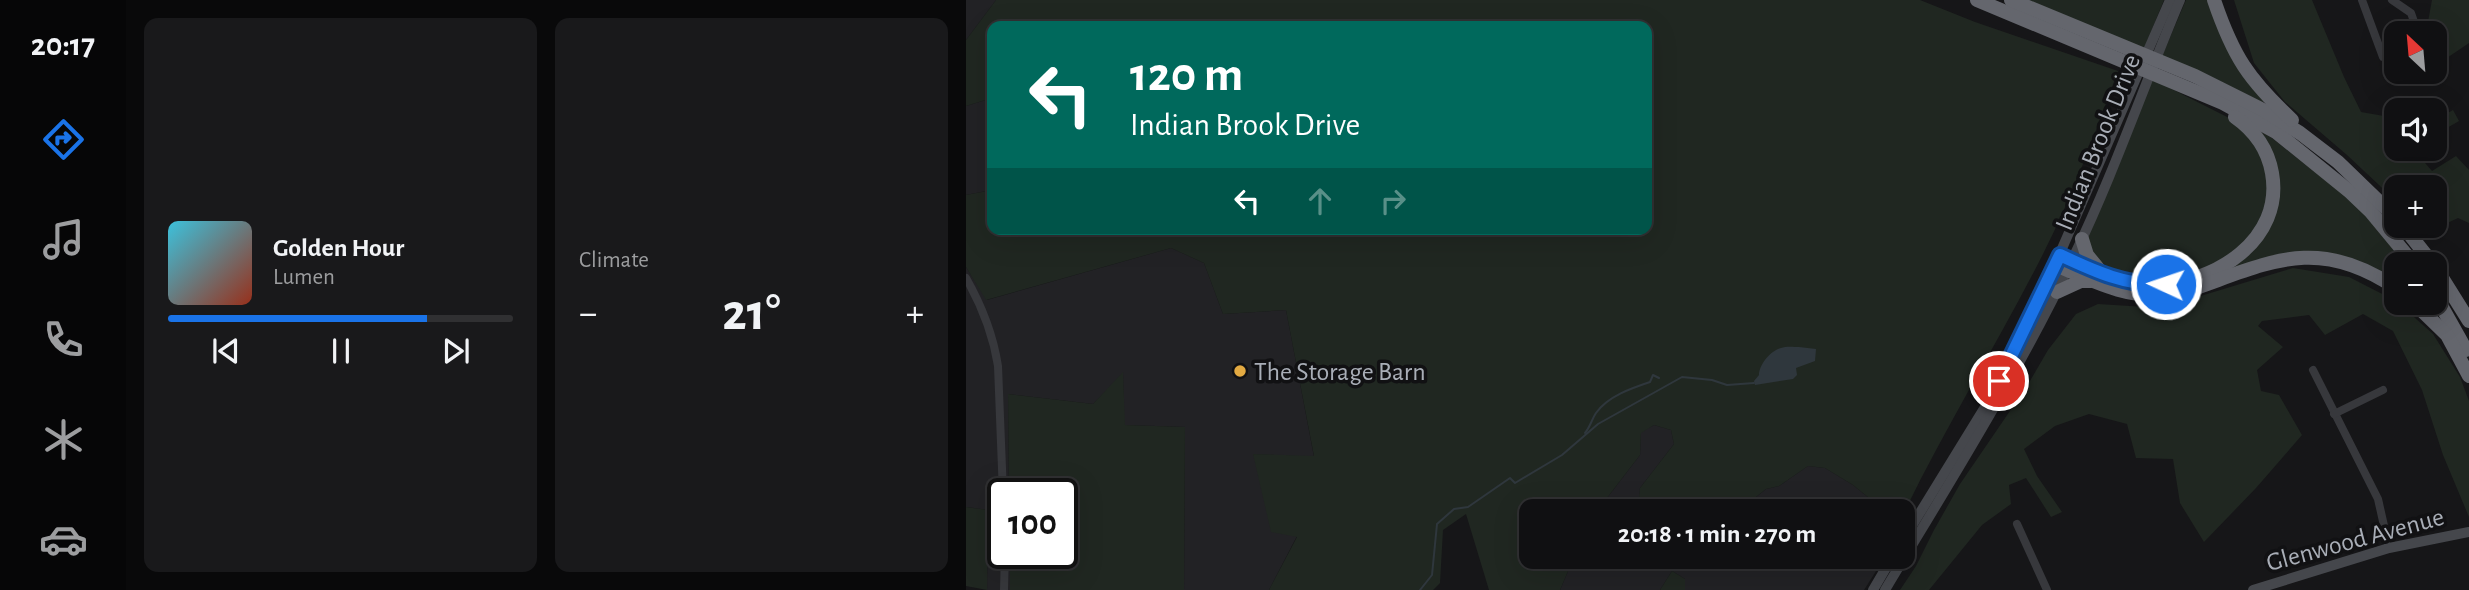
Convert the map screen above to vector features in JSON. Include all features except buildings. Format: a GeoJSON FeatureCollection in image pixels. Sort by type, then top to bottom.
{"type":"FeatureCollection","features":[{"type":"Feature","properties":{"kind":"highway"},"geometry":{"type":"LineString","coordinates":[[1977,0],[2223,103],[2276,132],[2371,212],[2404,252]]}},
{"type":"Feature","properties":{"kind":"highway"},"geometry":{"type":"LineString","coordinates":[[2011,0],[2224,89],[2312,142],[2354,176],[2384,206]]}},
{"type":"Feature","properties":{"kind":"highway"},"geometry":{"type":"LineString","coordinates":[[2214,0],[2243,68],[2312,142]]}},
{"type":"Feature","properties":{"kind":"highway"},"geometry":{"type":"LineString","coordinates":[[2221,0],[2230,30],[2229,39]]}},
{"type":"Feature","properties":{"kind":"highway"},"geometry":{"type":"LineString","coordinates":[[2057,292],[2097,277],[2155,285],[2198,277],[2229,262],[2257,236],[2266,221],[2273,196],[2273,179],[2263,147],[2241,121],[2189,89]]}},
{"type":"Feature","properties":{"kind":"highway"},"geometry":{"type":"LineString","coordinates":[[2413,238],[2424,252]]}},
{"type":"Feature","properties":{"kind":"highway"},"geometry":{"type":"LineString","coordinates":[[2082,239],[2097,277]]}},
{"type":"Feature","properties":{"kind":"highway"},"geometry":{"type":"LineString","coordinates":[[2064,263],[2128,294],[2160,297],[2187,291],[2284,258],[2318,257],[2371,272],[2384,280]]}},
{"type":"Feature","properties":{"kind":"highway"},"geometry":{"type":"LineString","coordinates":[[2447,286],[2469,321]]}},
{"type":"Feature","properties":{"kind":"highway"},"geometry":{"type":"LineString","coordinates":[[2426,315],[2447,334],[2469,376]]}},
{"type":"Feature","properties":{"kind":"highway"},"geometry":{"type":"LineString","coordinates":[[2446,315],[2469,357]]}},
{"type":"Feature","properties":{"kind":"main road","name":"Indian Brook Drive"},"geometry":{"type":"LineString","coordinates":[[1885,590],[2016,372],[2057,292],[2064,263],[2082,239],[2157,42],[2170,0]]}},
{"type":"Feature","properties":{"kind":"main road","name":"Indian Brook Drive"},"geometry":{"type":"LineString","coordinates":[[2157,42],[2180,0]]}},
{"type":"Feature","properties":{"kind":"main road","name":"Indian Brook Drive"},"geometry":{"type":"LineString","coordinates":[[1915,521],[1988,402],[2064,263],[2139,87]]}},
{"type":"Feature","properties":{"kind":"main road","name":"Glenwood Avenue"},"geometry":{"type":"LineString","coordinates":[[2253,590],[2389,548],[2469,532]]}},
{"type":"Feature","properties":{"kind":"main road"},"geometry":{"type":"LineString","coordinates":[[1873,590],[1885,569]]}},
{"type":"Feature","properties":{"kind":"street"},"geometry":{"type":"LineString","coordinates":[[2362,0],[2384,57]]}},
{"type":"Feature","properties":{"kind":"street"},"geometry":{"type":"LineString","coordinates":[[2392,0],[2413,16],[2414,21]]}},
{"type":"Feature","properties":{"kind":"street"},"geometry":{"type":"LineString","coordinates":[[966,278],[984,312],[995,347],[1002,478]]}},
{"type":"Feature","properties":{"kind":"street"},"geometry":{"type":"LineString","coordinates":[[2313,370],[2378,499],[2389,548]]}},
{"type":"Feature","properties":{"kind":"street"},"geometry":{"type":"LineString","coordinates":[[2334,414],[2383,390]]}},
{"type":"Feature","properties":{"kind":"street"},"geometry":{"type":"LineString","coordinates":[[2017,524],[2047,590]]}},
{"type":"Feature","properties":{"kind":"street"},"geometry":{"type":"LineString","coordinates":[[1004,590],[1005,569]]}},
{"type":"Feature","properties":{"kind":"shaded area"},"geometry":{"type":"Polygon","coordinates":[[[966,0],[996,0],[966,40],[966,0]]]}},
{"type":"Feature","properties":{"kind":"shaded area"},"geometry":{"type":"Polygon","coordinates":[[[996,0],[1920,0],[1975,22],[2118,71],[2054,232],[1911,499],[1870,499],[1825,468],[1808,466],[1754,499],[1639,499],[1640,488],[1674,444],[1671,430],[1654,425],[1641,433],[1640,455],[1606,499],[1519,499],[1519,569],[1569,569],[1560,590],[1489,590],[1466,514],[1443,530],[1440,583],[1433,590],[1269,590],[1297,537],[1271,532],[1253,454],[1314,456],[1286,310],[1223,314],[1204,263],[1171,248],[986,300],[966,267],[966,195],[987,191],[987,235],[1652,235],[1652,21],[987,21],[987,100],[966,106],[966,40],[996,0]]]}},
{"type":"Feature","properties":{"kind":"shaded area"},"geometry":{"type":"Polygon","coordinates":[[[2027,0],[2164,0],[2144,49],[2027,0]]]}},
{"type":"Feature","properties":{"kind":"shaded area"},"geometry":{"type":"Polygon","coordinates":[[[2186,0],[2210,0],[2230,54],[2244,77],[2265,100],[2263,103],[2162,56],[2186,0]]]}},
{"type":"Feature","properties":{"kind":"shaded area"},"geometry":{"type":"Polygon","coordinates":[[[2234,0],[2312,0],[2361,112],[2384,116],[2384,161],[2423,161],[2432,171],[2456,156],[2469,170],[2469,223],[2458,218],[2447,223],[2447,175],[2384,175],[2384,190],[2285,102],[2254,63],[2234,0]]]}},
{"type":"Feature","properties":{"kind":"shaded area"},"geometry":{"type":"Polygon","coordinates":[[[2432,0],[2469,0],[2469,43],[2447,58],[2447,21],[2428,21],[2432,0]]]}},
{"type":"Feature","properties":{"kind":"shaded area"},"geometry":{"type":"Polygon","coordinates":[[[2152,79],[2237,122],[2255,139],[2271,187],[2255,234],[2216,265],[2176,278],[2135,278],[2111,269],[2091,254],[2087,238],[2152,79]]]}},
{"type":"Feature","properties":{"kind":"shaded area"},"geometry":{"type":"Polygon","coordinates":[[[987,100],[987,191],[966,195],[966,106],[987,100]]]}},
{"type":"Feature","properties":{"kind":"shaded area"},"geometry":{"type":"Polygon","coordinates":[[[2453,110],[2459,121],[2447,128],[2447,114],[2453,110]]]}},
{"type":"Feature","properties":{"kind":"shaded area"},"geometry":{"type":"Polygon","coordinates":[[[2258,130],[2272,138],[2364,211],[2384,234],[2384,238],[2387,238],[2400,252],[2384,252],[2384,279],[2316,255],[2197,283],[2141,287],[2221,270],[2272,211],[2258,130]]]}},
{"type":"Feature","properties":{"kind":"shaded area"},"geometry":{"type":"Polygon","coordinates":[[[1171,248],[1204,263],[1223,314],[1286,310],[1314,457],[1253,454],[1297,536],[1269,590],[1184,590],[1185,427],[1124,425],[1123,374],[1093,404],[1008,394],[1009,478],[987,478],[987,510],[966,507],[966,267],[987,300],[1171,248]]]}},
{"type":"Feature","properties":{"kind":"shaded area"},"geometry":{"type":"Polygon","coordinates":[[[2293,268],[2349,277],[2384,295],[2384,315],[2412,315],[2433,334],[2460,377],[2469,401],[2469,517],[2443,455],[2422,390],[2393,331],[2363,314],[2325,335],[2309,315],[2262,321],[2258,326],[2283,347],[2257,370],[2261,391],[2279,395],[2302,435],[2204,542],[2180,503],[2173,459],[2136,458],[2127,424],[2089,414],[2055,426],[2024,449],[2037,476],[2062,512],[2051,517],[2026,478],[2009,485],[2011,504],[1982,525],[1929,590],[1900,590],[1915,569],[1960,484],[2027,386],[2048,350],[2076,314],[2098,304],[2161,308],[2293,268]]]}},
{"type":"Feature","properties":{"kind":"shaded area"},"geometry":{"type":"Polygon","coordinates":[[[1783,347],[1816,349],[1815,361],[1796,368],[1797,375],[1793,379],[1755,385],[1754,381],[1769,355],[1783,347]]]}},
{"type":"Feature","properties":{"kind":"shaded area"},"geometry":{"type":"Polygon","coordinates":[[[1123,372],[1125,425],[1185,427],[1184,590],[1010,590],[1010,569],[1078,569],[1078,478],[1009,478],[1008,394],[1093,404],[1123,372]]]}},
{"type":"Feature","properties":{"kind":"shaded area"},"geometry":{"type":"Polygon","coordinates":[[[1654,425],[1671,430],[1674,444],[1640,488],[1640,499],[1606,499],[1640,455],[1641,432],[1654,425]]]}},
{"type":"Feature","properties":{"kind":"shaded area"},"geometry":{"type":"Polygon","coordinates":[[[1808,466],[1825,468],[1870,499],[1754,499],[1766,489],[1779,486],[1808,466]]]}},
{"type":"Feature","properties":{"kind":"shaded area"},"geometry":{"type":"Polygon","coordinates":[[[966,507],[987,510],[987,590],[966,586],[966,507]]]}},
{"type":"Feature","properties":{"kind":"shaded area"},"geometry":{"type":"Polygon","coordinates":[[[987,569],[1010,569],[1010,590],[987,590],[987,569]]]}},
{"type":"Feature","properties":{"kind":"shaded area"},"geometry":{"type":"Polygon","coordinates":[[[1569,569],[1877,569],[1864,590],[1685,590],[1685,579],[1672,571],[1660,590],[1560,590],[1569,569]]]}},
{"type":"Feature","properties":{"kind":"shaded area"},"geometry":{"type":"Polygon","coordinates":[[[1672,571],[1685,579],[1685,590],[1660,590],[1672,571]]]}},
{"type":"Feature","properties":{"kind":"waterway"},"geometry":{"type":"LineString","coordinates":[[1585,433],[1596,413],[1607,402],[1621,393],[1650,382],[1653,375],[1659,378]]}},
{"type":"Feature","properties":{"kind":"waterway"},"geometry":{"type":"LineString","coordinates":[[1420,590],[1432,575],[1437,524],[1454,509],[1468,507],[1510,478],[1515,483],[1562,455],[1598,424],[1682,377],[1712,380],[1727,385],[1754,383]]}},
{"type":"Feature","properties":{"kind":"place","name":"The Storage Barn"},"geometry":{"type":"Point","coordinates":[1240,371]}},
{"type":"Feature","properties":{"kind":"route"},"geometry":{"type":"LineString","coordinates":[[1999,381],[2060,255],[2125,281],[2166,284]]}}]}
